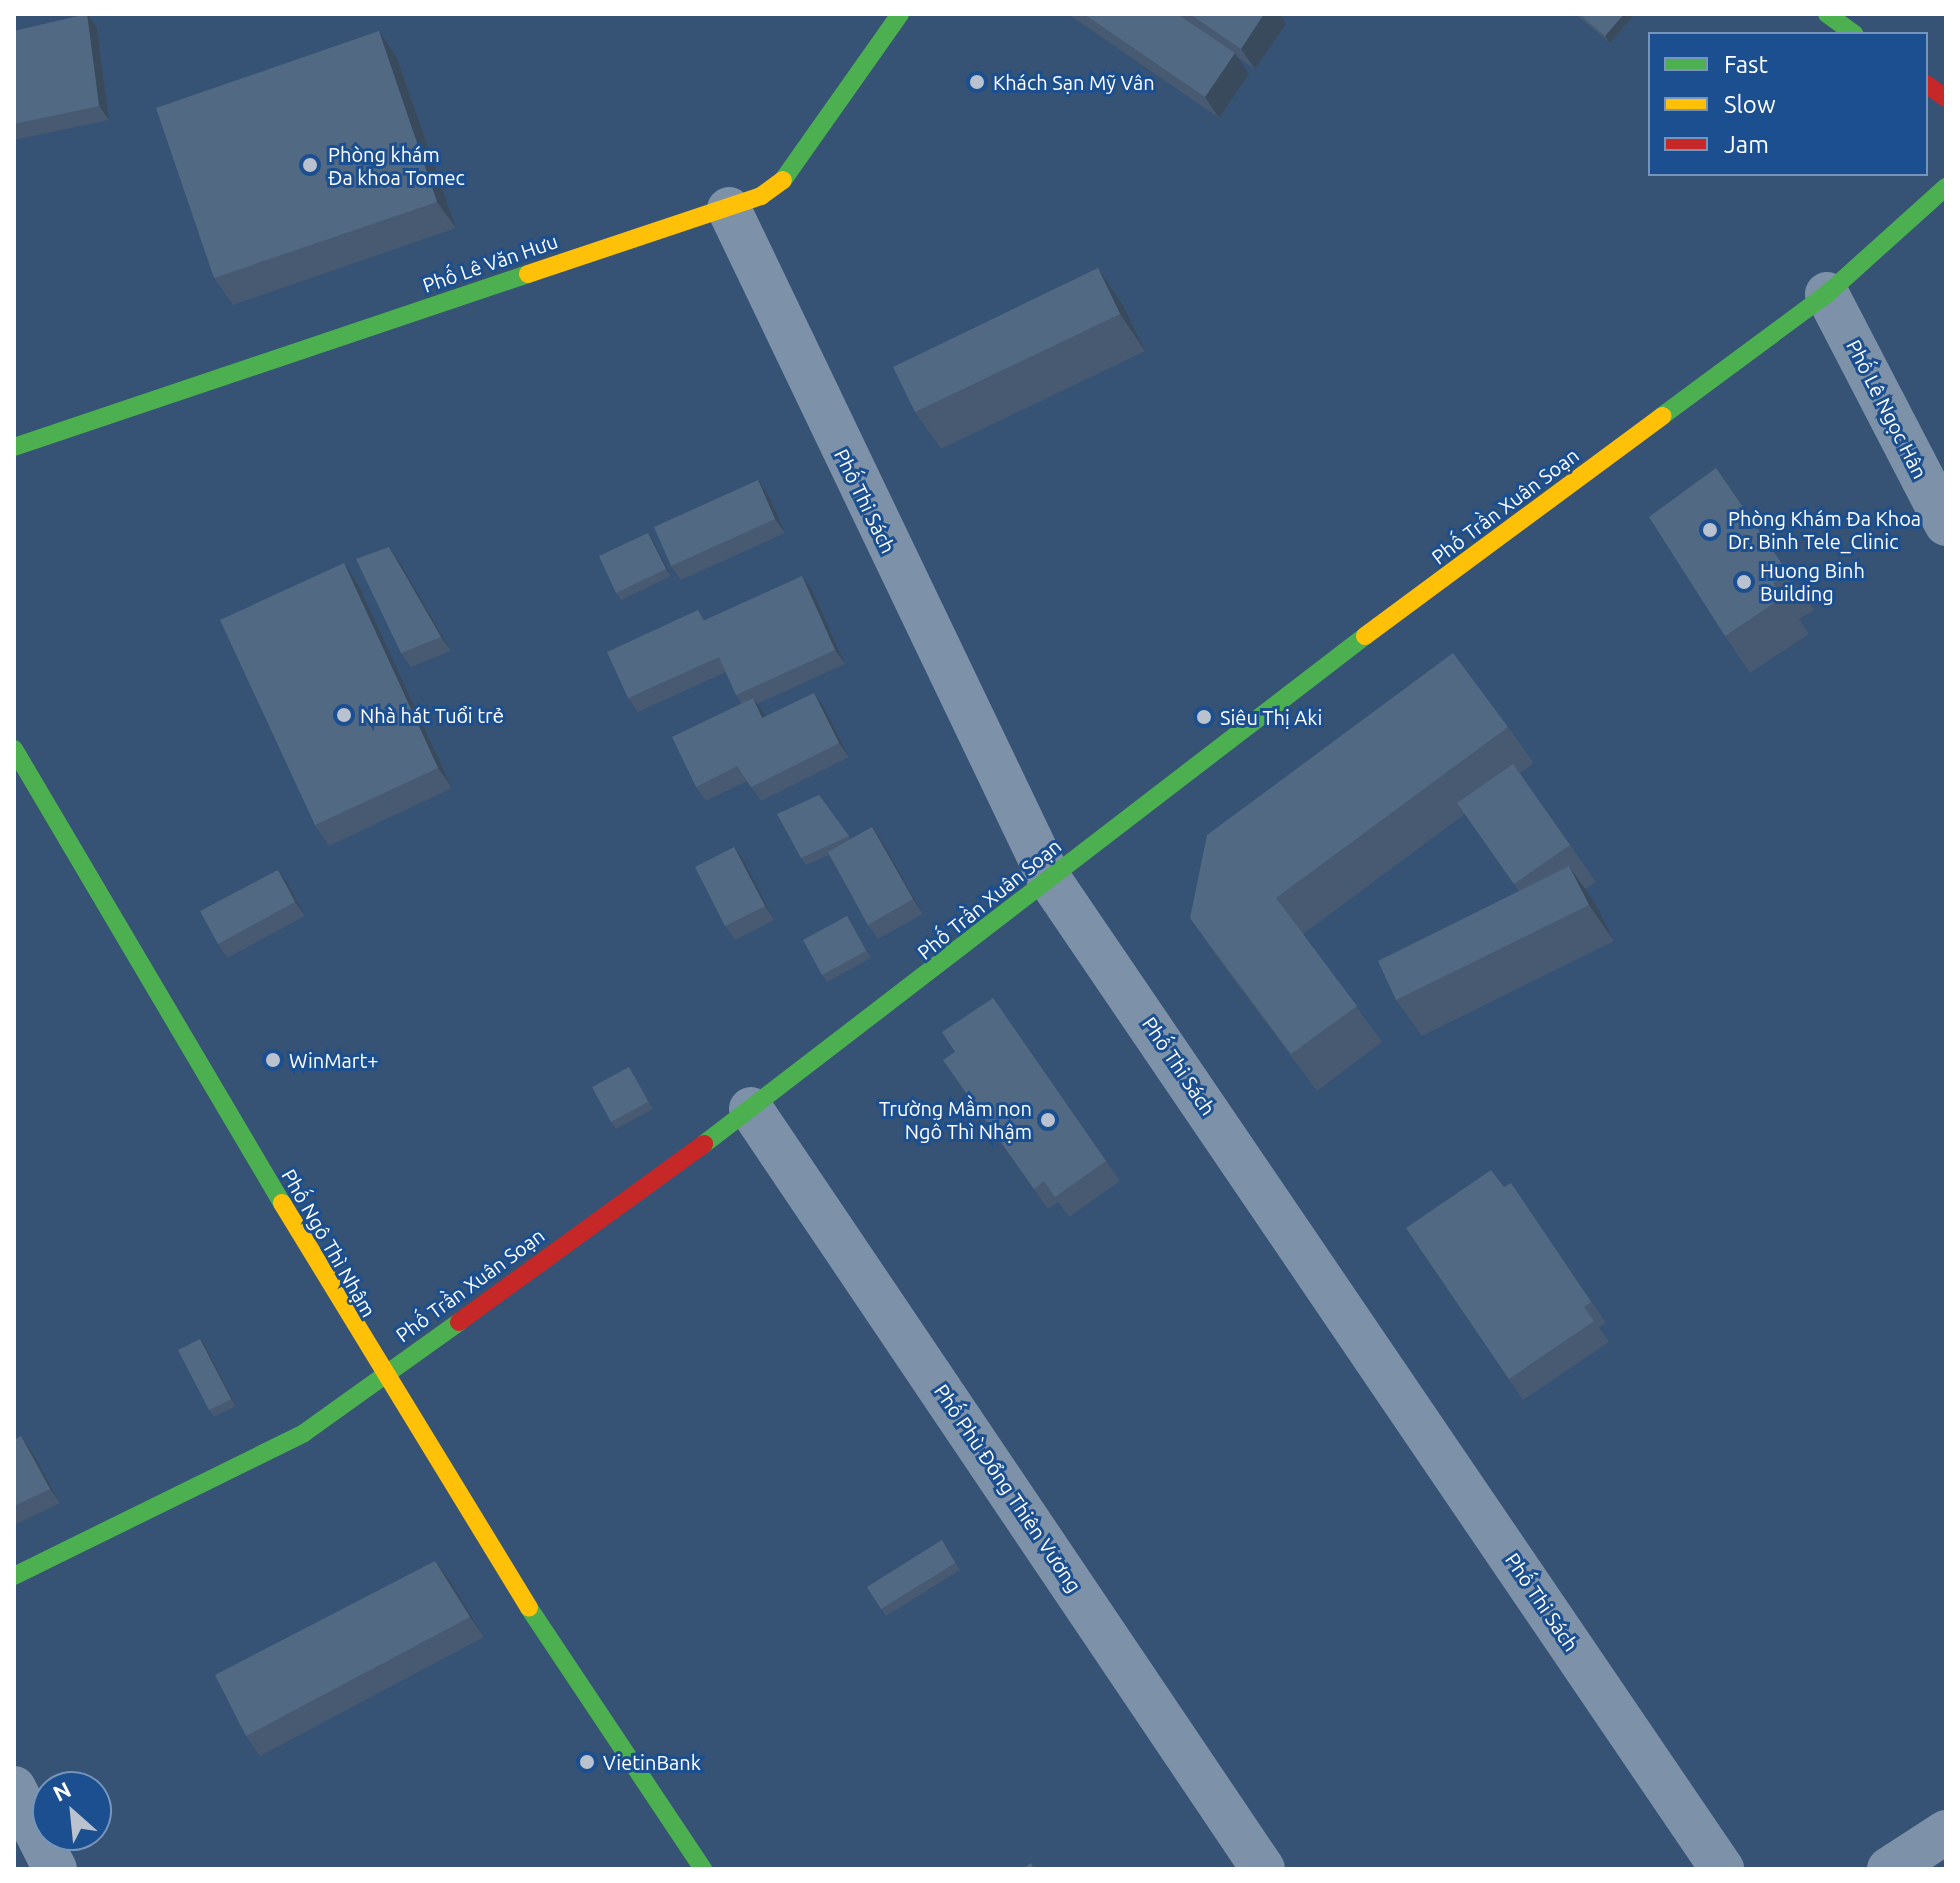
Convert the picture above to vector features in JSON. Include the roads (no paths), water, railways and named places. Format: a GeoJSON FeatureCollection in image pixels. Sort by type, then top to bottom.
{"type":"FeatureCollection","features":[{"type":"Feature","properties":{"kind":"street","name":"Phố Lê Văn Hưu"},"geometry":{"type":"LineString","coordinates":[[14,447],[729,209],[793,173],[900,14]]}},
{"type":"Feature","properties":{"kind":"street"},"geometry":{"type":"LineString","coordinates":[[1827,14],[1852,32]]}},
{"type":"Feature","properties":{"kind":"street"},"geometry":{"type":"LineString","coordinates":[[1928,85],[1946,98]]}},
{"type":"Feature","properties":{"kind":"street","name":"Phố Trần Xuân Soạn"},"geometry":{"type":"LineString","coordinates":[[14,1576],[304,1433],[382,1378],[751,1109],[1050,880],[1140,803],[1827,294],[1946,187]]}},
{"type":"Feature","properties":{"kind":"street","name":"Phố Thi Sách"},"geometry":{"type":"LineString","coordinates":[[729,209],[1050,880],[1722,1869]]}},
{"type":"Feature","properties":{"kind":"street","name":"Phố Lê Ngọc Hân"},"geometry":{"type":"LineString","coordinates":[[1827,294],[1946,524]]}},
{"type":"Feature","properties":{"kind":"street","name":"Phố Ngô Thì Nhậm"},"geometry":{"type":"LineString","coordinates":[[14,749],[382,1378],[703,1869]]}},
{"type":"Feature","properties":{"kind":"street","name":"Phố Phù Đổng Thiên Vương"},"geometry":{"type":"LineString","coordinates":[[751,1109],[1263,1869]]}},
{"type":"Feature","properties":{"kind":"street"},"geometry":{"type":"LineString","coordinates":[[14,1788],[55,1869]]}},
{"type":"Feature","properties":{"kind":"street"},"geometry":{"type":"LineString","coordinates":[[1889,1869],[1946,1832]]}},
{"type":"Feature","properties":{"kind":"place","name":"Khách Sạn Mỹ Vân"},"geometry":{"type":"Point","coordinates":[977,82]}},
{"type":"Feature","properties":{"kind":"place","name":"Phòng khám Đa khoa Tomec"},"geometry":{"type":"Point","coordinates":[310,165]}},
{"type":"Feature","properties":{"kind":"place","name":"Phòng Khám Đa Khoa Dr. Binh Tele_Clinic"},"geometry":{"type":"Point","coordinates":[1710,530]}},
{"type":"Feature","properties":{"kind":"place","name":"Huong Binh Building"},"geometry":{"type":"Point","coordinates":[1744,582]}},
{"type":"Feature","properties":{"kind":"place","name":"Nhà hát Tuổi trẻ"},"geometry":{"type":"Point","coordinates":[344,715]}},
{"type":"Feature","properties":{"kind":"place","name":"Siêu Thị Aki"},"geometry":{"type":"Point","coordinates":[1204,717]}},
{"type":"Feature","properties":{"kind":"place","name":"WinMart+"},"geometry":{"type":"Point","coordinates":[273,1060]}},
{"type":"Feature","properties":{"kind":"place","name":"Trường Mầm non Ngô Thì Nhậm"},"geometry":{"type":"Point","coordinates":[1048,1120]}},
{"type":"Feature","properties":{"kind":"place","name":"VietinBank"},"geometry":{"type":"Point","coordinates":[587,1762]}}]}
